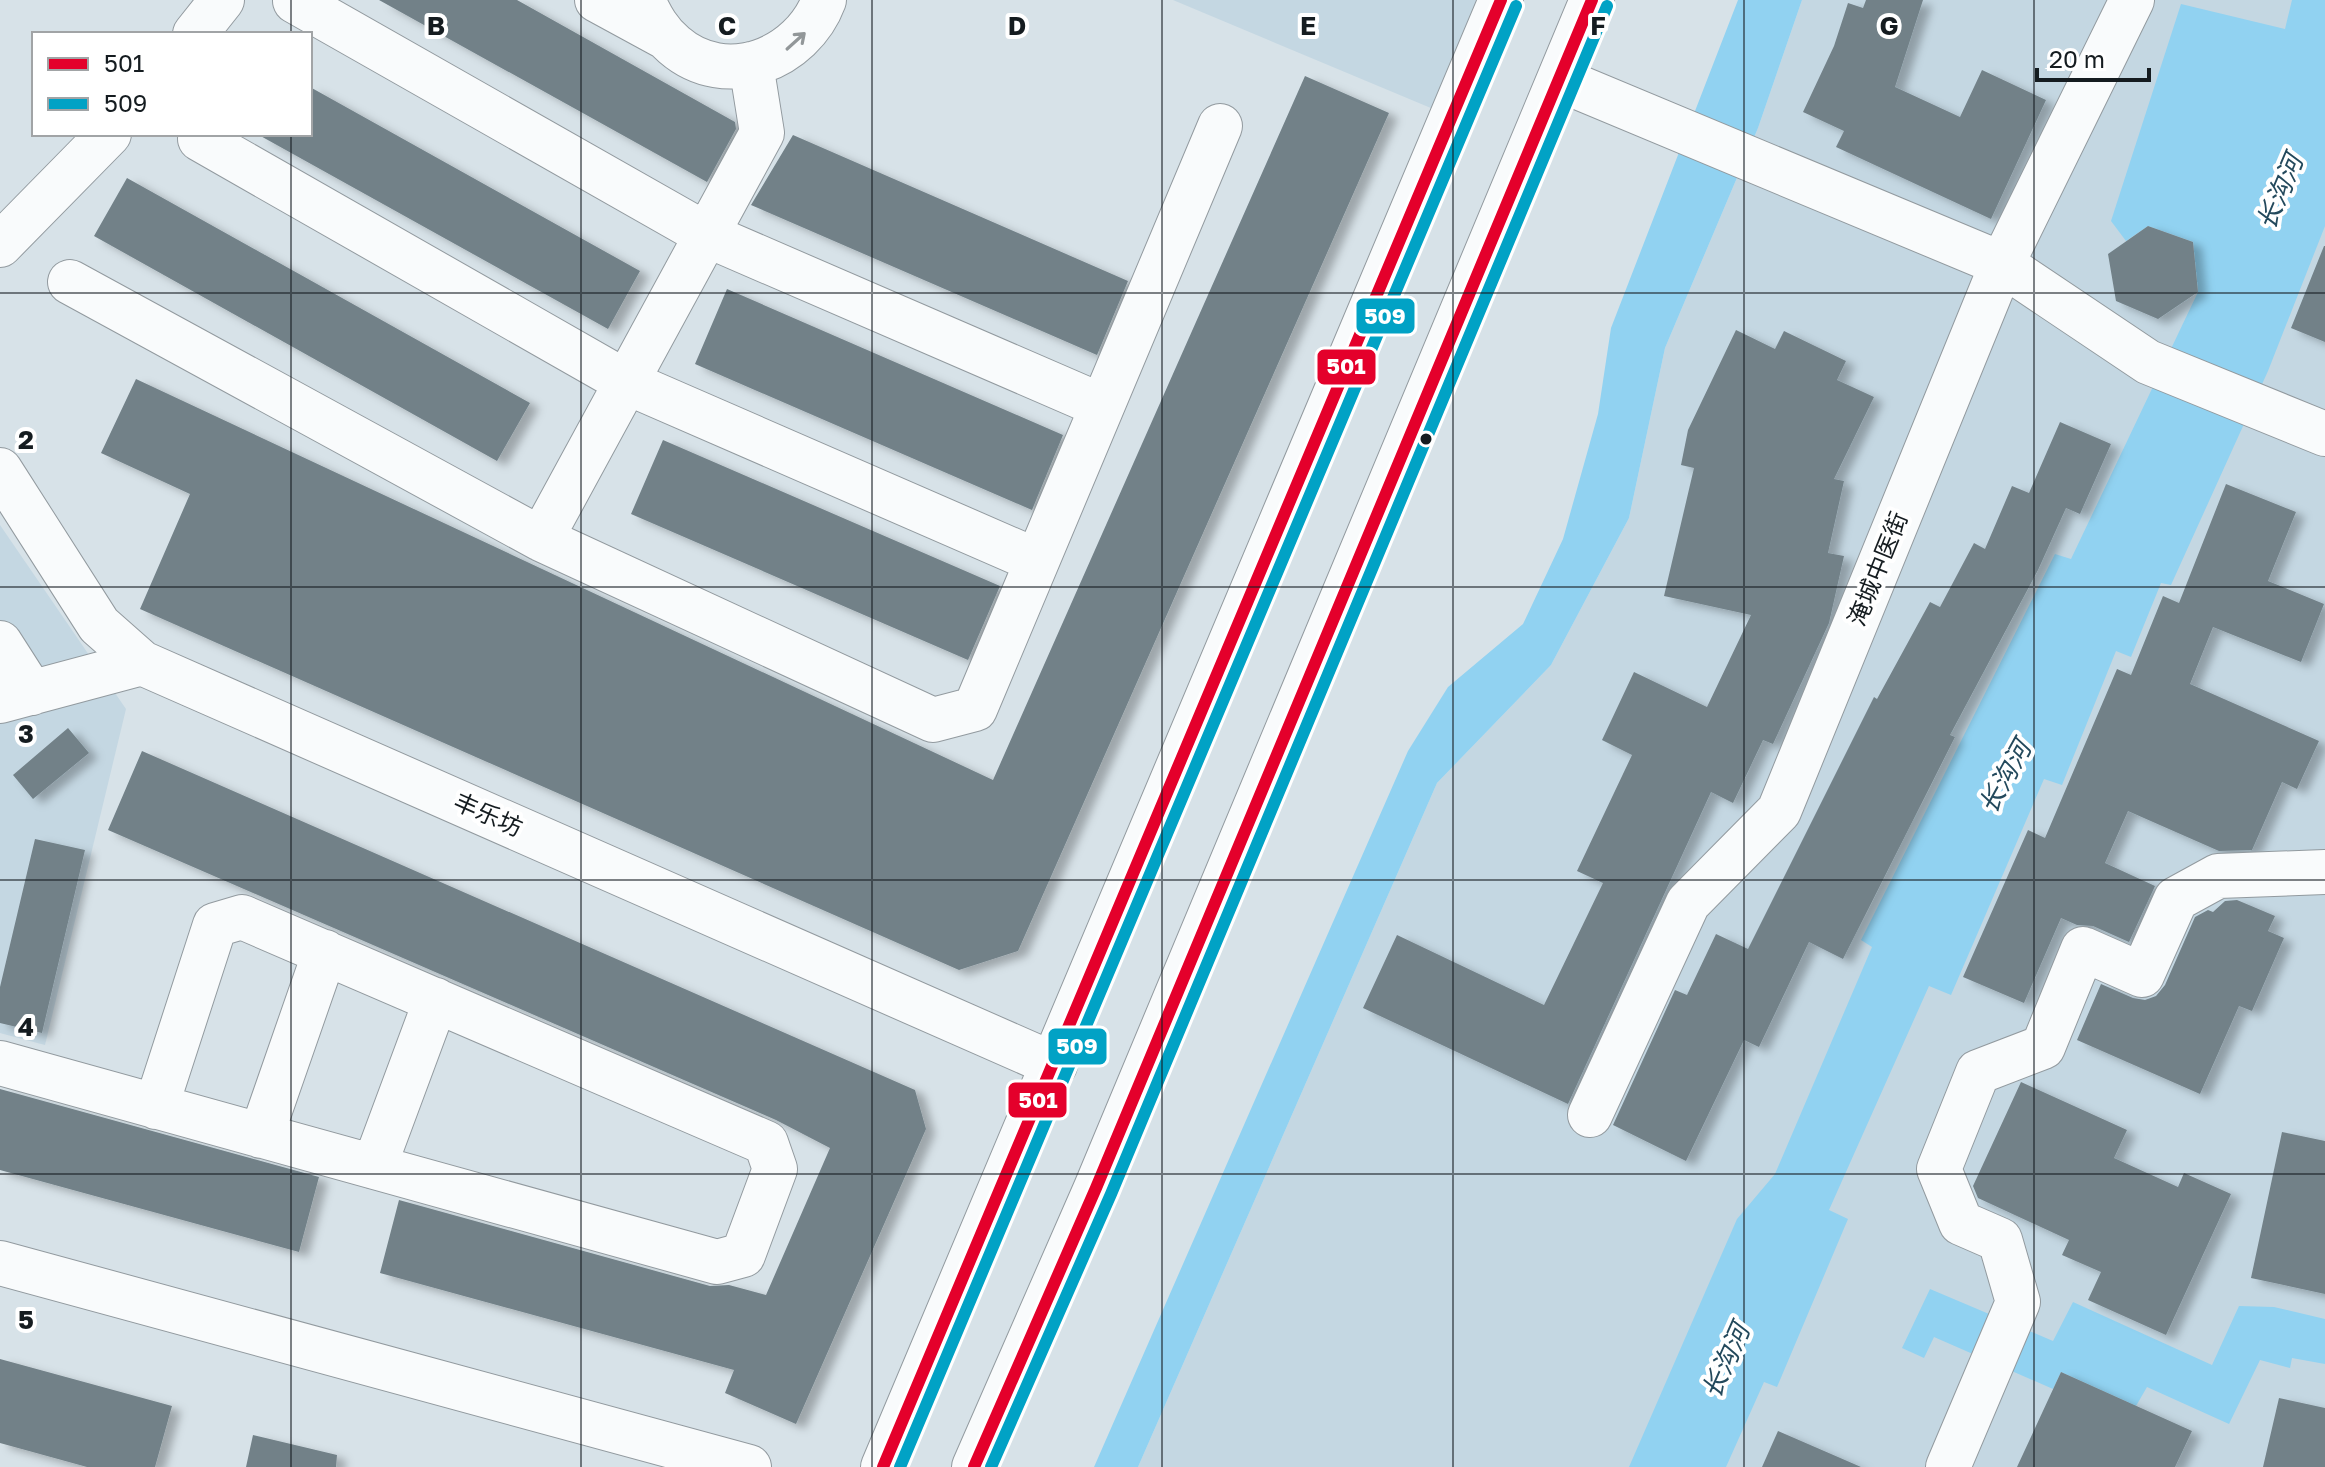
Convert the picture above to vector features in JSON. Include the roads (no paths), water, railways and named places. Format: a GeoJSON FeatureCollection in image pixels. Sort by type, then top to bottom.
{"type":"FeatureCollection","features":[{"type":"Feature","properties":{"kind":"main road"},"geometry":{"type":"LineString","coordinates":[[197,32],[222,0]]}},
{"type":"Feature","properties":{"kind":"main road"},"geometry":{"type":"LineString","coordinates":[[597,0],[665,37]]}},
{"type":"Feature","properties":{"kind":"main road"},"geometry":{"type":"LineString","coordinates":[[643,0],[655,26],[677,47],[704,62],[736,67],[769,61],[797,44],[818,19],[824,0]]}},
{"type":"Feature","properties":{"kind":"main road"},"geometry":{"type":"LineString","coordinates":[[883,1467],[1055,1065],[1501,0]]}},
{"type":"Feature","properties":{"kind":"main road"},"geometry":{"type":"LineString","coordinates":[[974,1467],[1096,1188],[1592,0]]}},
{"type":"Feature","properties":{"kind":"main road","name":"淹城中医街"},"geometry":{"type":"LineString","coordinates":[[1590,1115],[1688,903],[1779,811],[2002,264],[2132,0]]}},
{"type":"Feature","properties":{"kind":"main road"},"geometry":{"type":"LineString","coordinates":[[295,1],[707,235],[1102,406]]}},
{"type":"Feature","properties":{"kind":"main road"},"geometry":{"type":"LineString","coordinates":[[541,539],[762,133],[751,64]]}},
{"type":"Feature","properties":{"kind":"main road"},"geometry":{"type":"LineString","coordinates":[[1561,80],[2002,264],[2148,362],[2325,434]]}},
{"type":"Feature","properties":{"kind":"main road"},"geometry":{"type":"LineString","coordinates":[[70,282],[541,539],[933,720],[975,709],[1220,126]]}},
{"type":"Feature","properties":{"kind":"main road"},"geometry":{"type":"LineString","coordinates":[[0,245],[107,136]]}},
{"type":"Feature","properties":{"kind":"main road"},"geometry":{"type":"LineString","coordinates":[[200,139],[626,382],[1037,561]]}},
{"type":"Feature","properties":{"kind":"main road","name":"丰乐坊"},"geometry":{"type":"LineString","coordinates":[[0,470],[99,625],[142,663],[1055,1065]]}},
{"type":"Feature","properties":{"kind":"main road"},"geometry":{"type":"LineString","coordinates":[[0,643],[16,697],[142,663]]}},
{"type":"Feature","properties":{"kind":"main road"},"geometry":{"type":"LineString","coordinates":[[1948,1467],[2018,1302],[2000,1240],[1961,1223],[1939,1169],[1978,1072],[2043,1047],[2083,949],[2142,975],[2176,899],[2218,876],[2325,872]]}},
{"type":"Feature","properties":{"kind":"main road"},"geometry":{"type":"LineString","coordinates":[[0,1063],[156,1107],[717,1262],[743,1255],[775,1169],[766,1143],[242,917],[215,925],[156,1107]]}},
{"type":"Feature","properties":{"kind":"main road"},"geometry":{"type":"LineString","coordinates":[[261,1136],[325,952]]}},
{"type":"Feature","properties":{"kind":"main road"},"geometry":{"type":"LineString","coordinates":[[374,1167],[436,1000]]}},
{"type":"Feature","properties":{"kind":"main road"},"geometry":{"type":"LineString","coordinates":[[0,1263],[745,1466]]}},
{"type":"Feature","properties":{"kind":"water"},"geometry":{"type":"Polygon","coordinates":[[[1738,0],[1802,0],[1758,128],[1665,348],[1629,518],[1551,665],[1437,783],[1138,1467],[1094,1467],[1408,751],[1448,687],[1523,624],[1563,539],[1598,414],[1611,328],[1738,0]]]}},
{"type":"Feature","properties":{"kind":"water","name":"长沟河"},"geometry":{"type":"Polygon","coordinates":[[[2292,0],[2325,0],[2325,226],[2268,371],[2171,585],[2161,583],[2131,657],[2116,651],[2062,785],[2044,779],[1951,995],[1929,986],[1829,1210],[1848,1219],[1777,1387],[1764,1382],[1726,1467],[1629,1467],[1737,1219],[1775,1174],[1872,947],[1861,940],[2055,554],[2071,559],[2198,292],[2193,242],[2148,226],[2126,241],[2111,221],[2181,4],[2285,29],[2292,0]]]}},
{"type":"Feature","properties":{"kind":"water"},"geometry":{"type":"Polygon","coordinates":[[[1930,1289],[2053,1341],[2073,1302],[2212,1365],[2239,1306],[2274,1307],[2325,1319],[2325,1364],[2292,1358],[2290,1368],[2260,1360],[2229,1424],[2147,1387],[2136,1406],[2061,1372],[2053,1389],[1934,1337],[1924,1358],[1902,1348],[1930,1289]]]}}]}
